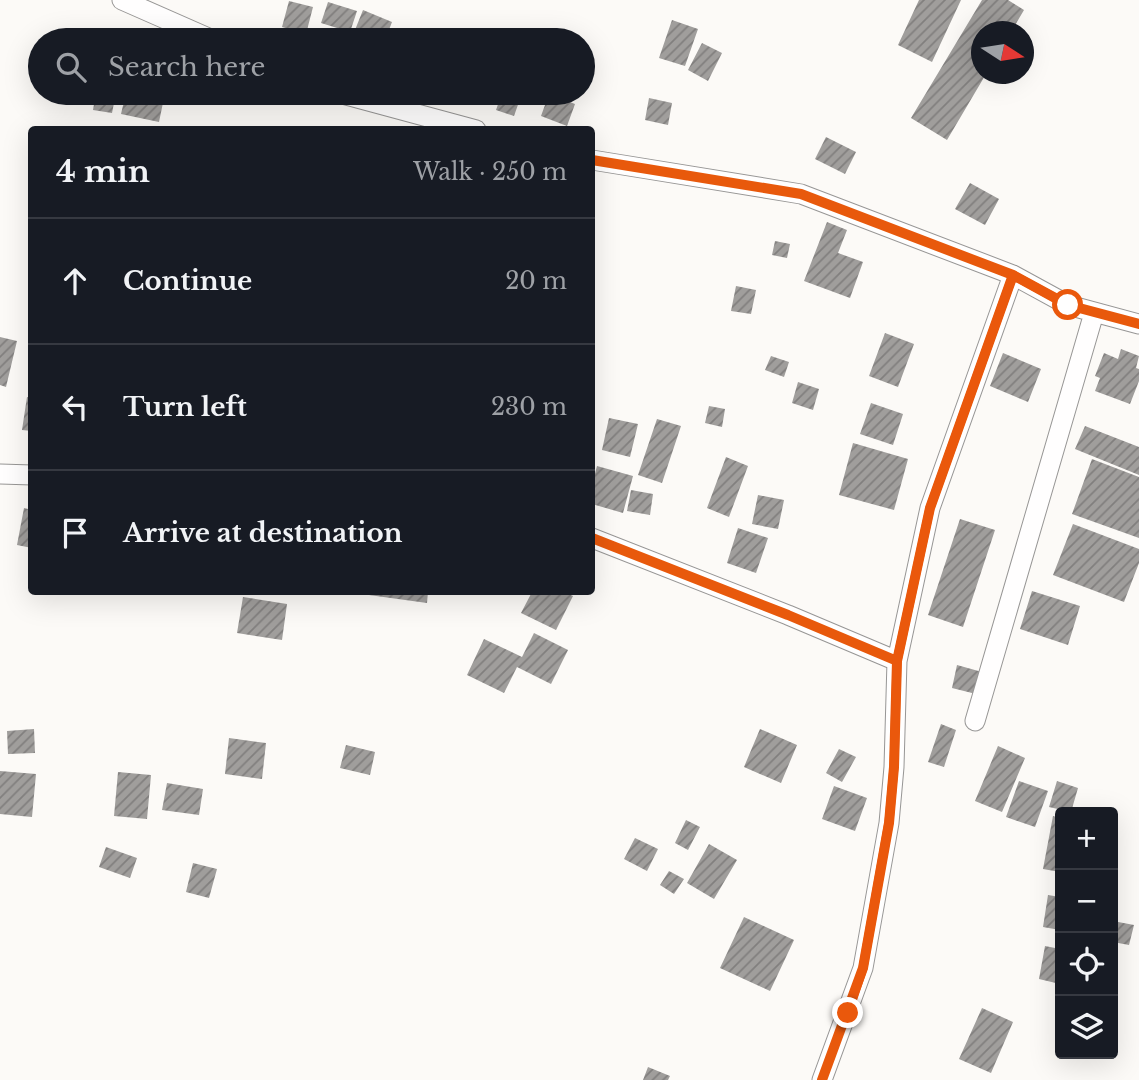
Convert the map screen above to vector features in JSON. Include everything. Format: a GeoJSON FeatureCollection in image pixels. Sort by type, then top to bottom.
{"type":"FeatureCollection","features":[{"type":"Feature","properties":{"kind":"street"},"geometry":{"type":"LineString","coordinates":[[122,0],[186,28]]}},
{"type":"Feature","properties":{"kind":"street"},"geometry":{"type":"LineString","coordinates":[[383,105],[461,126]]}},
{"type":"Feature","properties":{"kind":"street"},"geometry":{"type":"LineString","coordinates":[[595,160],[801,194],[1013,275],[1068,305],[1139,324]]}},
{"type":"Feature","properties":{"kind":"street"},"geometry":{"type":"LineString","coordinates":[[822,1080],[863,968],[889,822],[894,767],[897,661],[930,508],[1013,275]]}},
{"type":"Feature","properties":{"kind":"street"},"geometry":{"type":"LineString","coordinates":[[975,722],[1094,313]]}},
{"type":"Feature","properties":{"kind":"street"},"geometry":{"type":"LineString","coordinates":[[0,474],[28,475]]}},
{"type":"Feature","properties":{"kind":"street"},"geometry":{"type":"LineString","coordinates":[[595,539],[897,661]]}},
{"type":"Feature","properties":{"kind":"building"},"geometry":{"type":"Polygon","coordinates":[[[919,0],[961,0],[932,62],[898,45],[919,0]]]}},
{"type":"Feature","properties":{"kind":"building"},"geometry":{"type":"Polygon","coordinates":[[[982,0],[1008,0],[1024,10],[1018,21],[971,21],[971,84],[980,84],[947,140],[911,118],[982,0]]]}},
{"type":"Feature","properties":{"kind":"building"},"geometry":{"type":"Polygon","coordinates":[[[289,1],[313,7],[308,28],[282,27],[289,1]]]}},
{"type":"Feature","properties":{"kind":"building"},"geometry":{"type":"Polygon","coordinates":[[[328,2],[357,11],[351,28],[337,28],[321,23],[328,2]]]}},
{"type":"Feature","properties":{"kind":"building"},"geometry":{"type":"Polygon","coordinates":[[[363,10],[392,22],[390,28],[356,28],[363,10]]]}},
{"type":"Feature","properties":{"kind":"building"},"geometry":{"type":"Polygon","coordinates":[[[672,20],[698,29],[685,66],[659,58],[672,20]]]}},
{"type":"Feature","properties":{"kind":"building"},"geometry":{"type":"Polygon","coordinates":[[[702,43],[722,53],[708,81],[688,70],[702,43]]]}},
{"type":"Feature","properties":{"kind":"building"},"geometry":{"type":"Polygon","coordinates":[[[649,98],[672,103],[668,125],[645,120],[649,98]]]}},
{"type":"Feature","properties":{"kind":"building"},"geometry":{"type":"Polygon","coordinates":[[[94,105],[114,105],[112,113],[93,110],[94,105]]]}},
{"type":"Feature","properties":{"kind":"building"},"geometry":{"type":"Polygon","coordinates":[[[123,105],[163,105],[159,122],[121,114],[123,105]]]}},
{"type":"Feature","properties":{"kind":"building"},"geometry":{"type":"Polygon","coordinates":[[[498,105],[518,105],[514,116],[496,110],[498,105]]]}},
{"type":"Feature","properties":{"kind":"building"},"geometry":{"type":"Polygon","coordinates":[[[545,105],[575,105],[567,126],[541,116],[545,105]]]}},
{"type":"Feature","properties":{"kind":"building"},"geometry":{"type":"Polygon","coordinates":[[[826,137],[856,152],[845,174],[815,159],[826,137]]]}},
{"type":"Feature","properties":{"kind":"building"},"geometry":{"type":"Polygon","coordinates":[[[970,183],[999,199],[985,225],[955,209],[970,183]]]}},
{"type":"Feature","properties":{"kind":"building"},"geometry":{"type":"Polygon","coordinates":[[[827,222],[847,230],[838,253],[863,262],[850,298],[804,281],[827,222]]]}},
{"type":"Feature","properties":{"kind":"building"},"geometry":{"type":"Polygon","coordinates":[[[775,241],[790,244],[787,258],[772,255],[775,241]]]}},
{"type":"Feature","properties":{"kind":"building"},"geometry":{"type":"Polygon","coordinates":[[[736,286],[756,290],[751,314],[731,311],[736,286]]]}},
{"type":"Feature","properties":{"kind":"building"},"geometry":{"type":"Polygon","coordinates":[[[885,333],[914,344],[898,387],[869,376],[885,333]]]}},
{"type":"Feature","properties":{"kind":"building"},"geometry":{"type":"Polygon","coordinates":[[[0,337],[17,341],[6,387],[0,385],[0,337]]]}},
{"type":"Feature","properties":{"kind":"building"},"geometry":{"type":"Polygon","coordinates":[[[1121,349],[1139,356],[1136,368],[1139,369],[1139,381],[1130,404],[1095,391],[1100,378],[1095,376],[1104,353],[1118,359],[1121,349]]]}},
{"type":"Feature","properties":{"kind":"building"},"geometry":{"type":"Polygon","coordinates":[[[1003,353],[1041,369],[1028,402],[990,386],[1003,353]]]}},
{"type":"Feature","properties":{"kind":"building"},"geometry":{"type":"Polygon","coordinates":[[[771,356],[789,362],[784,377],[765,370],[771,356]]]}},
{"type":"Feature","properties":{"kind":"building"},"geometry":{"type":"Polygon","coordinates":[[[798,382],[819,389],[813,410],[792,403],[798,382]]]}},
{"type":"Feature","properties":{"kind":"building"},"geometry":{"type":"Polygon","coordinates":[[[27,397],[28,431],[22,430],[27,397]]]}},
{"type":"Feature","properties":{"kind":"building"},"geometry":{"type":"Polygon","coordinates":[[[871,403],[903,414],[893,445],[860,434],[871,403]]]}},
{"type":"Feature","properties":{"kind":"building"},"geometry":{"type":"Polygon","coordinates":[[[709,406],[725,409],[722,427],[705,423],[709,406]]]}},
{"type":"Feature","properties":{"kind":"building"},"geometry":{"type":"Polygon","coordinates":[[[609,418],[638,424],[630,457],[602,450],[609,418]]]}},
{"type":"Feature","properties":{"kind":"building"},"geometry":{"type":"Polygon","coordinates":[[[657,419],[681,426],[662,483],[638,475],[657,419]]]}},
{"type":"Feature","properties":{"kind":"building"},"geometry":{"type":"Polygon","coordinates":[[[1085,426],[1139,447],[1139,475],[1075,449],[1085,426]]]}},
{"type":"Feature","properties":{"kind":"building"},"geometry":{"type":"Polygon","coordinates":[[[853,443],[908,459],[894,510],[839,495],[853,443]]]}},
{"type":"Feature","properties":{"kind":"building"},"geometry":{"type":"Polygon","coordinates":[[[726,457],[748,466],[729,517],[707,508],[726,457]]]}},
{"type":"Feature","properties":{"kind":"building"},"geometry":{"type":"Polygon","coordinates":[[[1092,459],[1139,477],[1139,538],[1072,514],[1092,459]]]}},
{"type":"Feature","properties":{"kind":"building"},"geometry":{"type":"Polygon","coordinates":[[[597,466],[633,476],[623,513],[595,505],[597,466]]]}},
{"type":"Feature","properties":{"kind":"building"},"geometry":{"type":"Polygon","coordinates":[[[631,490],[653,494],[650,515],[627,511],[631,490]]]}},
{"type":"Feature","properties":{"kind":"building"},"geometry":{"type":"Polygon","coordinates":[[[758,495],[784,500],[778,529],[752,524],[758,495]]]}},
{"type":"Feature","properties":{"kind":"building"},"geometry":{"type":"Polygon","coordinates":[[[24,508],[28,509],[28,547],[17,545],[24,508]]]}},
{"type":"Feature","properties":{"kind":"building"},"geometry":{"type":"Polygon","coordinates":[[[960,519],[995,530],[963,627],[928,615],[960,519]]]}},
{"type":"Feature","properties":{"kind":"building"},"geometry":{"type":"Polygon","coordinates":[[[1073,524],[1139,549],[1139,563],[1124,602],[1053,575],[1073,524]]]}},
{"type":"Feature","properties":{"kind":"building"},"geometry":{"type":"Polygon","coordinates":[[[738,528],[768,538],[756,573],[727,563],[738,528]]]}},
{"type":"Feature","properties":{"kind":"building"},"geometry":{"type":"Polygon","coordinates":[[[1032,591],[1080,606],[1068,645],[1020,629],[1032,591]]]}},
{"type":"Feature","properties":{"kind":"building"},"geometry":{"type":"Polygon","coordinates":[[[369,595],[428,595],[427,603],[369,595]]]}},
{"type":"Feature","properties":{"kind":"building"},"geometry":{"type":"Polygon","coordinates":[[[530,595],[573,596],[556,630],[521,613],[530,595]]]}},
{"type":"Feature","properties":{"kind":"building"},"geometry":{"type":"Polygon","coordinates":[[[243,597],[287,604],[282,640],[237,633],[243,597]]]}},
{"type":"Feature","properties":{"kind":"building"},"geometry":{"type":"Polygon","coordinates":[[[534,633],[568,650],[551,684],[517,667],[504,693],[467,675],[484,639],[522,657],[534,633]]]}},
{"type":"Feature","properties":{"kind":"building"},"geometry":{"type":"Polygon","coordinates":[[[957,665],[982,672],[976,694],[952,688],[957,665]]]}},
{"type":"Feature","properties":{"kind":"building"},"geometry":{"type":"Polygon","coordinates":[[[941,724],[956,730],[944,767],[928,762],[941,724]]]}},
{"type":"Feature","properties":{"kind":"building"},"geometry":{"type":"Polygon","coordinates":[[[34,729],[35,753],[8,754],[7,731],[34,729]]]}},
{"type":"Feature","properties":{"kind":"building"},"geometry":{"type":"Polygon","coordinates":[[[760,729],[797,745],[781,783],[744,767],[760,729]]]}},
{"type":"Feature","properties":{"kind":"building"},"geometry":{"type":"Polygon","coordinates":[[[229,738],[266,743],[262,779],[225,774],[229,738]]]}},
{"type":"Feature","properties":{"kind":"building"},"geometry":{"type":"Polygon","coordinates":[[[346,745],[375,752],[370,775],[340,768],[346,745]]]}},
{"type":"Feature","properties":{"kind":"building"},"geometry":{"type":"Polygon","coordinates":[[[998,746],[1025,758],[1002,812],[975,801],[998,746]]]}},
{"type":"Feature","properties":{"kind":"building"},"geometry":{"type":"Polygon","coordinates":[[[839,749],[856,757],[842,782],[826,773],[839,749]]]}},
{"type":"Feature","properties":{"kind":"building"},"geometry":{"type":"Polygon","coordinates":[[[0,771],[36,774],[32,817],[0,814],[0,771]]]}},
{"type":"Feature","properties":{"kind":"building"},"geometry":{"type":"Polygon","coordinates":[[[118,772],[151,775],[147,819],[114,816],[118,772]]]}},
{"type":"Feature","properties":{"kind":"building"},"geometry":{"type":"Polygon","coordinates":[[[1019,781],[1048,791],[1035,827],[1006,817],[1019,781]]]}},
{"type":"Feature","properties":{"kind":"building"},"geometry":{"type":"Polygon","coordinates":[[[1057,781],[1078,788],[1072,807],[1049,807],[1057,781]]]}},
{"type":"Feature","properties":{"kind":"building"},"geometry":{"type":"Polygon","coordinates":[[[167,783],[203,789],[199,815],[162,810],[167,783]]]}},
{"type":"Feature","properties":{"kind":"building"},"geometry":{"type":"Polygon","coordinates":[[[834,786],[867,798],[855,831],[822,819],[834,786]]]}},
{"type":"Feature","properties":{"kind":"building"},"geometry":{"type":"Polygon","coordinates":[[[1053,816],[1055,871],[1043,869],[1053,816]]]}},
{"type":"Feature","properties":{"kind":"building"},"geometry":{"type":"Polygon","coordinates":[[[686,820],[700,827],[688,850],[675,843],[686,820]]]}},
{"type":"Feature","properties":{"kind":"building"},"geometry":{"type":"Polygon","coordinates":[[[635,838],[658,849],[647,871],[624,859],[635,838]]]}},
{"type":"Feature","properties":{"kind":"building"},"geometry":{"type":"Polygon","coordinates":[[[709,844],[737,860],[714,899],[687,883],[709,844]]]}},
{"type":"Feature","properties":{"kind":"building"},"geometry":{"type":"Polygon","coordinates":[[[106,847],[137,858],[130,878],[99,867],[106,847]]]}},
{"type":"Feature","properties":{"kind":"building"},"geometry":{"type":"Polygon","coordinates":[[[193,863],[217,869],[209,898],[186,892],[193,863]]]}},
{"type":"Feature","properties":{"kind":"building"},"geometry":{"type":"Polygon","coordinates":[[[669,871],[684,879],[674,894],[660,885],[669,871]]]}},
{"type":"Feature","properties":{"kind":"building"},"geometry":{"type":"Polygon","coordinates":[[[1048,895],[1055,896],[1055,929],[1043,927],[1048,895]]]}},
{"type":"Feature","properties":{"kind":"building"},"geometry":{"type":"Polygon","coordinates":[[[744,917],[794,940],[770,991],[720,968],[744,917]]]}},
{"type":"Feature","properties":{"kind":"building"},"geometry":{"type":"Polygon","coordinates":[[[1118,922],[1134,925],[1129,945],[1118,943],[1118,922]]]}},
{"type":"Feature","properties":{"kind":"building"},"geometry":{"type":"Polygon","coordinates":[[[1045,946],[1055,948],[1055,983],[1039,979],[1045,946]]]}},
{"type":"Feature","properties":{"kind":"building"},"geometry":{"type":"Polygon","coordinates":[[[982,1008],[1013,1022],[991,1073],[959,1059],[982,1008]]]}},
{"type":"Feature","properties":{"kind":"building"},"geometry":{"type":"Polygon","coordinates":[[[648,1067],[670,1076],[668,1080],[643,1080],[648,1067]]]}},
{"type":"Feature","properties":{"kind":"cycle path"},"geometry":{"type":"LineString","coordinates":[[595,160],[801,194],[1013,275],[1068,305],[1139,324]]}},
{"type":"Feature","properties":{"kind":"cycle path"},"geometry":{"type":"LineString","coordinates":[[822,1080],[863,968],[889,823],[894,767],[897,661],[930,508],[1013,275]]}},
{"type":"Feature","properties":{"kind":"cycle path"},"geometry":{"type":"LineString","coordinates":[[595,539],[897,661]]}},
{"type":"Feature","properties":{"kind":"route"},"geometry":{"type":"LineString","coordinates":[[848,1013],[863,968],[889,822],[894,767],[897,661],[930,508],[1013,275],[1068,305]]}}]}
